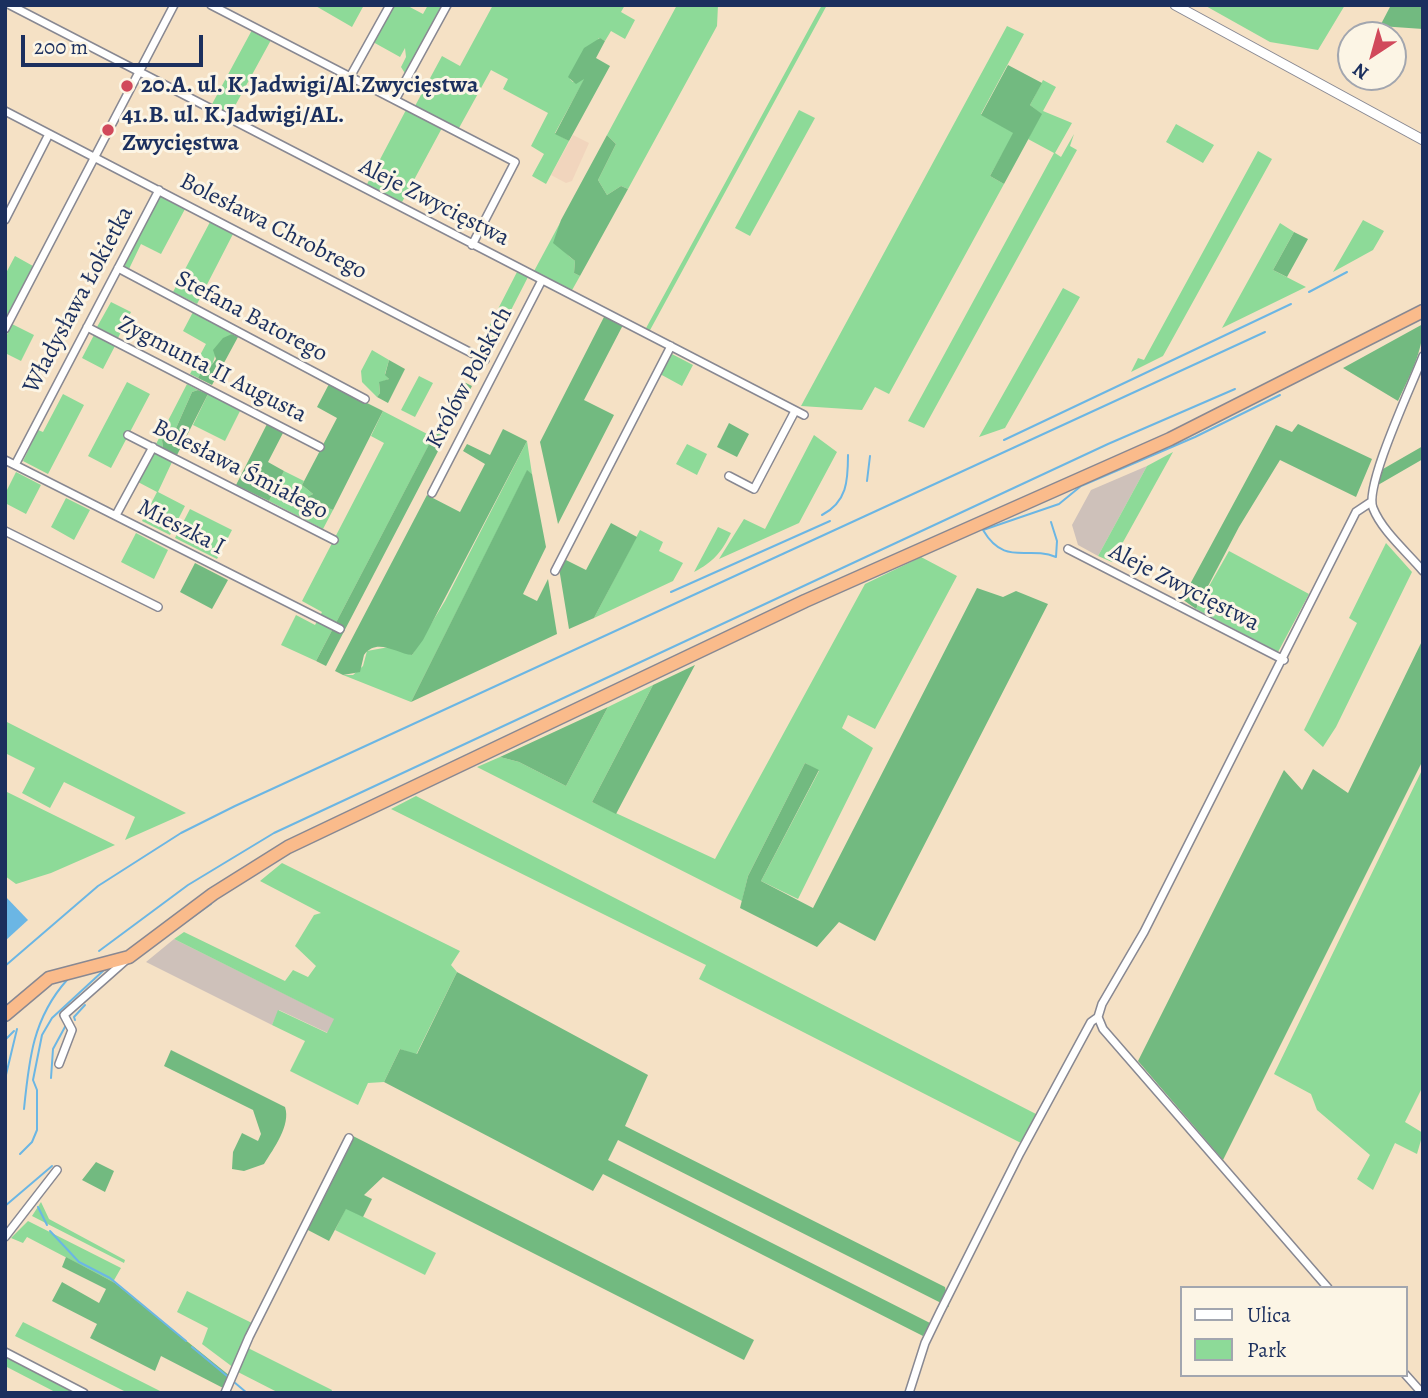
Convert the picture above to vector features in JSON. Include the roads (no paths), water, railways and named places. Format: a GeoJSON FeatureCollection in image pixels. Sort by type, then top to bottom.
{"type":"FeatureCollection","features":[{"type":"Feature","properties":{"kind":"highway"},"geometry":{"type":"LineString","coordinates":[[5,1015],[49,978],[129,957],[213,894],[288,847],[805,601],[1170,439],[1423,311]]}},
{"type":"Feature","properties":{"kind":"street","name":"Aleje Zwycięstwa"},"geometry":{"type":"LineString","coordinates":[[10,5],[804,415]]}},
{"type":"Feature","properties":{"kind":"street"},"geometry":{"type":"LineString","coordinates":[[5,329],[174,5]]}},
{"type":"Feature","properties":{"kind":"street"},"geometry":{"type":"LineString","coordinates":[[211,5],[514,162],[471,245]]}},
{"type":"Feature","properties":{"kind":"street"},"geometry":{"type":"LineString","coordinates":[[350,77],[390,5]]}},
{"type":"Feature","properties":{"kind":"street"},"geometry":{"type":"LineString","coordinates":[[395,100],[447,5]]}},
{"type":"Feature","properties":{"kind":"street"},"geometry":{"type":"LineString","coordinates":[[1175,5],[1423,139]]}},
{"type":"Feature","properties":{"kind":"street","name":"Bolesława Chrobrego"},"geometry":{"type":"LineString","coordinates":[[5,111],[485,359]]}},
{"type":"Feature","properties":{"kind":"street"},"geometry":{"type":"LineString","coordinates":[[5,220],[49,134]]}},
{"type":"Feature","properties":{"kind":"street","name":"Władysława Łokietka"},"geometry":{"type":"LineString","coordinates":[[15,465],[159,190]]}},
{"type":"Feature","properties":{"kind":"street","name":"Stefana Batorego"},"geometry":{"type":"LineString","coordinates":[[118,268],[365,399]]}},
{"type":"Feature","properties":{"kind":"street","name":"Królów Polskich"},"geometry":{"type":"LineString","coordinates":[[432,492],[542,280]]}},
{"type":"Feature","properties":{"kind":"street","name":"Zygmunta II Augusta"},"geometry":{"type":"LineString","coordinates":[[87,327],[320,447]]}},
{"type":"Feature","properties":{"kind":"street"},"geometry":{"type":"LineString","coordinates":[[555,572],[671,346]]}},
{"type":"Feature","properties":{"kind":"street"},"geometry":{"type":"LineString","coordinates":[[1423,356],[1388,441],[1373,485],[1371,502],[1379,519],[1423,571]]}},
{"type":"Feature","properties":{"kind":"street"},"geometry":{"type":"LineString","coordinates":[[729,476],[754,489],[795,411]]}},
{"type":"Feature","properties":{"kind":"street","name":"Bolesława Śmiałego"},"geometry":{"type":"LineString","coordinates":[[128,435],[334,540]]}},
{"type":"Feature","properties":{"kind":"street"},"geometry":{"type":"LineString","coordinates":[[116,515],[153,447]]}},
{"type":"Feature","properties":{"kind":"street","name":"Mieszka I"},"geometry":{"type":"LineString","coordinates":[[5,460],[340,629]]}},
{"type":"Feature","properties":{"kind":"street"},"geometry":{"type":"LineString","coordinates":[[1326,1286],[1102,1029],[1098,1017],[1102,1004],[1144,932],[1227,762],[1284,660],[1356,512],[1371,502]]}},
{"type":"Feature","properties":{"kind":"street"},"geometry":{"type":"LineString","coordinates":[[5,531],[158,607]]}},
{"type":"Feature","properties":{"kind":"street","name":"Aleje Zwycięstwa"},"geometry":{"type":"LineString","coordinates":[[1068,549],[1284,660]]}},
{"type":"Feature","properties":{"kind":"street"},"geometry":{"type":"LineString","coordinates":[[59,1064],[72,1030],[64,1015],[129,957]]}},
{"type":"Feature","properties":{"kind":"street"},"geometry":{"type":"LineString","coordinates":[[909,1393],[925,1343],[1020,1153],[1091,1022],[1098,1017]]}},
{"type":"Feature","properties":{"kind":"street"},"geometry":{"type":"LineString","coordinates":[[225,1393],[249,1337],[349,1138]]}},
{"type":"Feature","properties":{"kind":"street"},"geometry":{"type":"LineString","coordinates":[[5,1237],[57,1170]]}},
{"type":"Feature","properties":{"kind":"street"},"geometry":{"type":"LineString","coordinates":[[5,1352],[84,1393]]}},
{"type":"Feature","properties":{"kind":"street"},"geometry":{"type":"LineString","coordinates":[[1407,1376],[1422,1393]]}},
{"type":"Feature","properties":{"kind":"water"},"geometry":{"type":"Polygon","coordinates":[[[5,896],[28,920],[5,941],[5,896]]]}},
{"type":"Feature","properties":{"kind":"waterway"},"geometry":{"type":"LineString","coordinates":[[1309,292],[1347,272]]}},
{"type":"Feature","properties":{"kind":"waterway"},"geometry":{"type":"LineString","coordinates":[[1004,440],[1291,304]]}},
{"type":"Feature","properties":{"kind":"waterway"},"geometry":{"type":"LineString","coordinates":[[5,966],[98,886],[181,833],[1265,332]]}},
{"type":"Feature","properties":{"kind":"waterway"},"geometry":{"type":"LineString","coordinates":[[99,951],[188,885],[274,833],[1108,444],[1235,389]]}},
{"type":"Feature","properties":{"kind":"waterway"},"geometry":{"type":"LineString","coordinates":[[1051,522],[1057,541],[1056,557],[1008,552],[991,541],[983,530],[1059,504],[1081,486],[1195,437],[1280,395]]}},
{"type":"Feature","properties":{"kind":"waterway"},"geometry":{"type":"LineString","coordinates":[[822,515],[837,504],[841,497],[847,474],[848,455]]}},
{"type":"Feature","properties":{"kind":"waterway"},"geometry":{"type":"LineString","coordinates":[[867,481],[870,456]]}},
{"type":"Feature","properties":{"kind":"waterway"},"geometry":{"type":"LineString","coordinates":[[671,592],[830,521]]}},
{"type":"Feature","properties":{"kind":"waterway"},"geometry":{"type":"LineString","coordinates":[[180,926],[211,904]]}},
{"type":"Feature","properties":{"kind":"waterway"},"geometry":{"type":"LineString","coordinates":[[158,928],[175,915]]}},
{"type":"Feature","properties":{"kind":"waterway"},"geometry":{"type":"LineString","coordinates":[[20,1154],[32,1142],[37,1130],[37,1090],[33,1080],[42,1035],[52,1018],[103,971]]}},
{"type":"Feature","properties":{"kind":"waterway"},"geometry":{"type":"LineString","coordinates":[[24,1109],[31,1056],[40,1024],[67,980]]}},
{"type":"Feature","properties":{"kind":"waterway"},"geometry":{"type":"LineString","coordinates":[[75,1020],[74,1017],[85,1005]]}},
{"type":"Feature","properties":{"kind":"waterway"},"geometry":{"type":"LineString","coordinates":[[51,1078],[53,1049],[66,1025]]}},
{"type":"Feature","properties":{"kind":"waterway"},"geometry":{"type":"LineString","coordinates":[[5,1079],[17,1029]]}},
{"type":"Feature","properties":{"kind":"waterway"},"geometry":{"type":"LineString","coordinates":[[5,1040],[14,1031]]}},
{"type":"Feature","properties":{"kind":"waterway"},"geometry":{"type":"LineString","coordinates":[[5,1206],[52,1166]]}},
{"type":"Feature","properties":{"kind":"waterway"},"geometry":{"type":"LineString","coordinates":[[38,1207],[47,1225]]}},
{"type":"Feature","properties":{"kind":"waterway"},"geometry":{"type":"LineString","coordinates":[[50,1231],[79,1262],[110,1278],[186,1341]]}},
{"type":"Feature","properties":{"kind":"waterway"},"geometry":{"type":"LineString","coordinates":[[192,1347],[227,1376]]}},
{"type":"Feature","properties":{"kind":"waterway"},"geometry":{"type":"LineString","coordinates":[[234,1382],[247,1393]]}},
{"type":"Feature","properties":{"kind":"place","name":"20.A. ul. K.Jadwigi/Al.Zwycięstwa"},"geometry":{"type":"Point","coordinates":[127,86]}},
{"type":"Feature","properties":{"kind":"place","name":"41.B. ul. K.Jadwigi/AL. Zwycięstwa"},"geometry":{"type":"Point","coordinates":[108,130]}}]}
